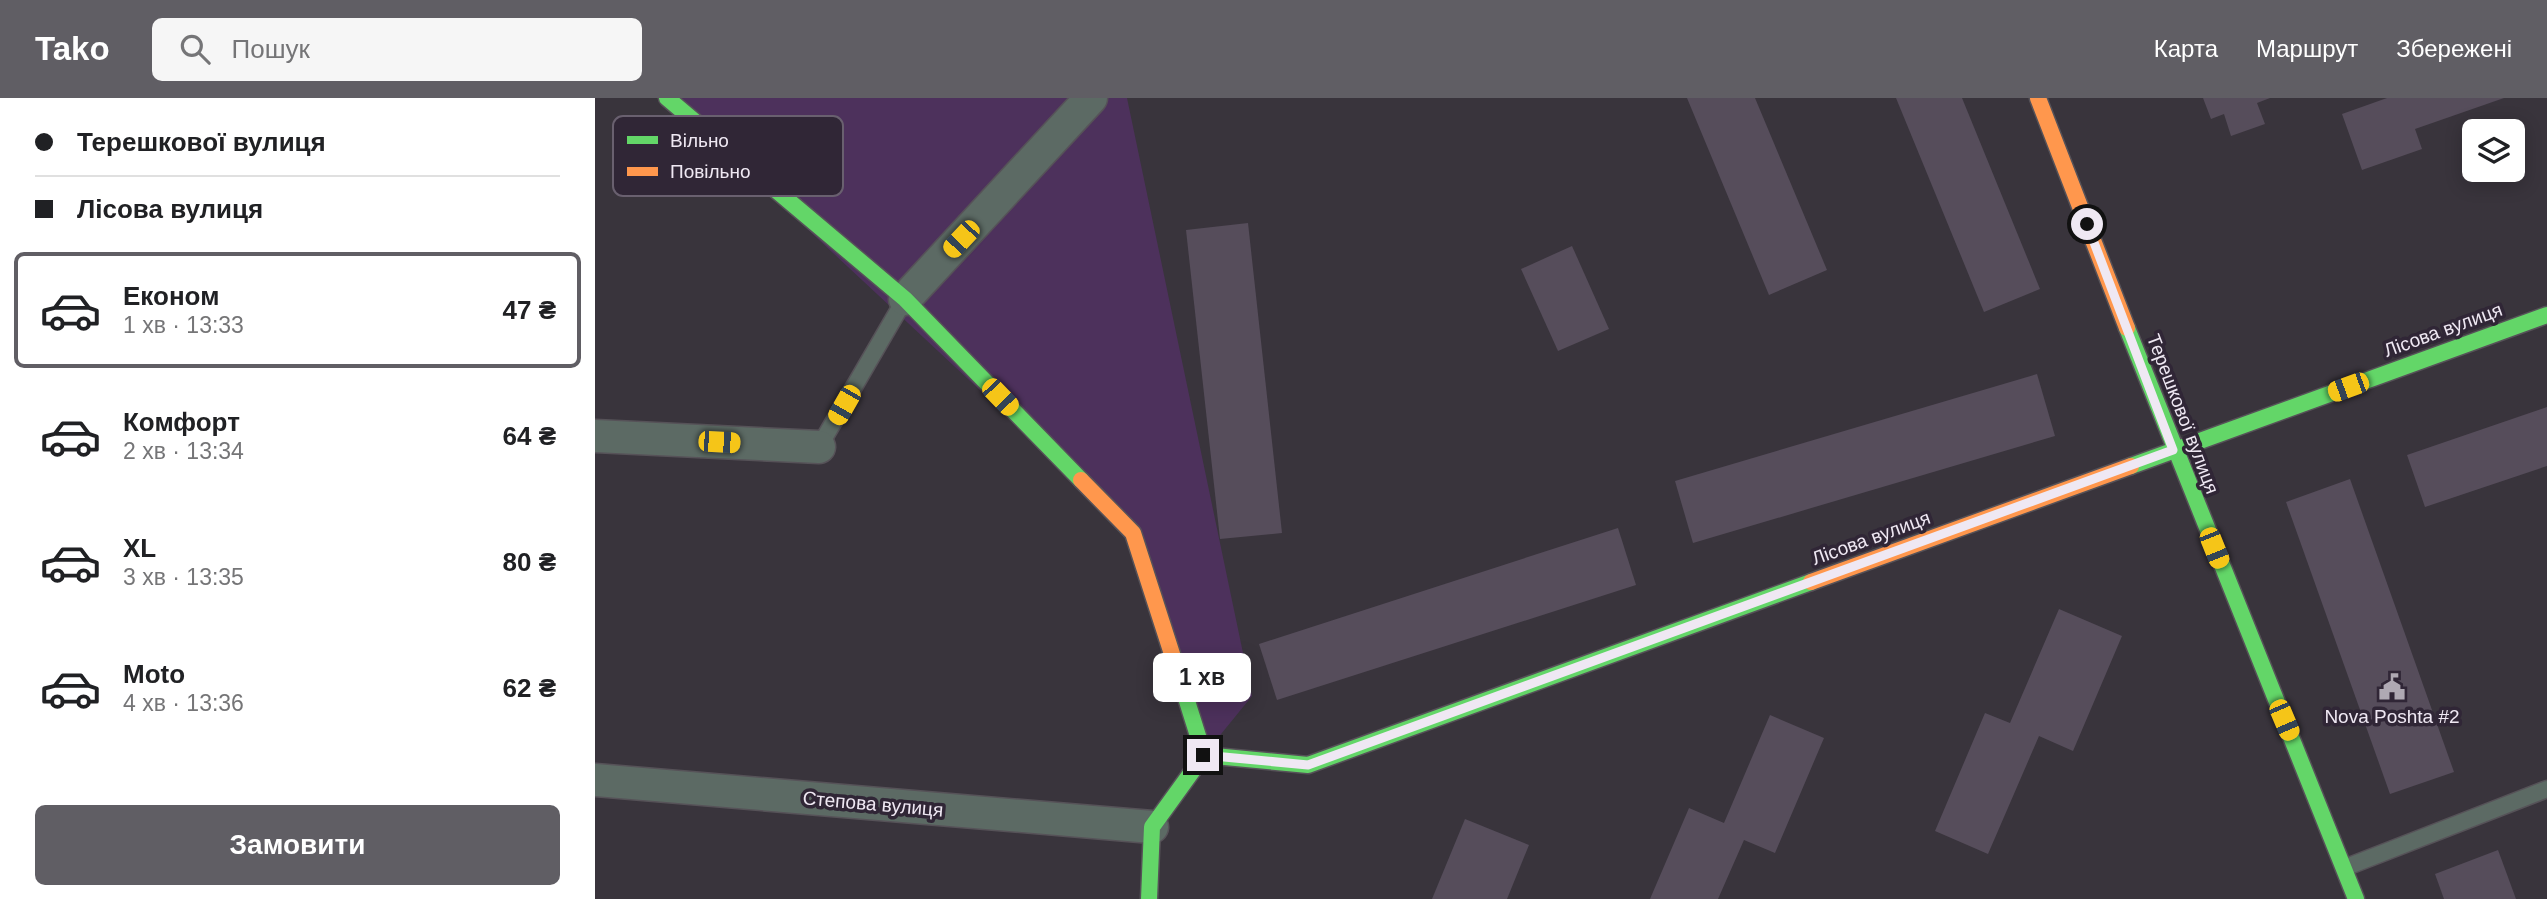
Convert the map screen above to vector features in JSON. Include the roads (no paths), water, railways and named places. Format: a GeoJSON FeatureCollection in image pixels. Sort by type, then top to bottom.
{"type":"FeatureCollection","features":[{"type":"Feature","properties":{"kind":"street"},"geometry":{"type":"LineString","coordinates":[[667,98],[688,116]]}},
{"type":"Feature","properties":{"kind":"street"},"geometry":{"type":"LineString","coordinates":[[905,299],[1091,98]]}},
{"type":"Feature","properties":{"kind":"street","name":"Терешкової вулиця"},"geometry":{"type":"LineString","coordinates":[[2038,98],[2173,450],[2356,899]]}},
{"type":"Feature","properties":{"kind":"street"},"geometry":{"type":"LineString","coordinates":[[783,196],[905,299],[1133,533],[1203,755],[1152,827],[1149,899]]}},
{"type":"Feature","properties":{"kind":"street","name":"Лісова вулиця"},"geometry":{"type":"LineString","coordinates":[[1203,755],[1308,765],[2547,315]]}},
{"type":"Feature","properties":{"kind":"street"},"geometry":{"type":"LineString","coordinates":[[595,436],[819,447]]}},
{"type":"Feature","properties":{"kind":"street","name":"Степова вулиця"},"geometry":{"type":"LineString","coordinates":[[595,780],[1152,827]]}},
{"type":"Feature","properties":{"kind":"lane"},"geometry":{"type":"LineString","coordinates":[[819,447],[905,299]]}},
{"type":"Feature","properties":{"kind":"lane"},"geometry":{"type":"LineString","coordinates":[[2344,868],[2547,789]]}},
{"type":"Feature","properties":{"kind":"place","name":"Nova Poshta #2"},"geometry":{"type":"Point","coordinates":[2392,687]}}]}
